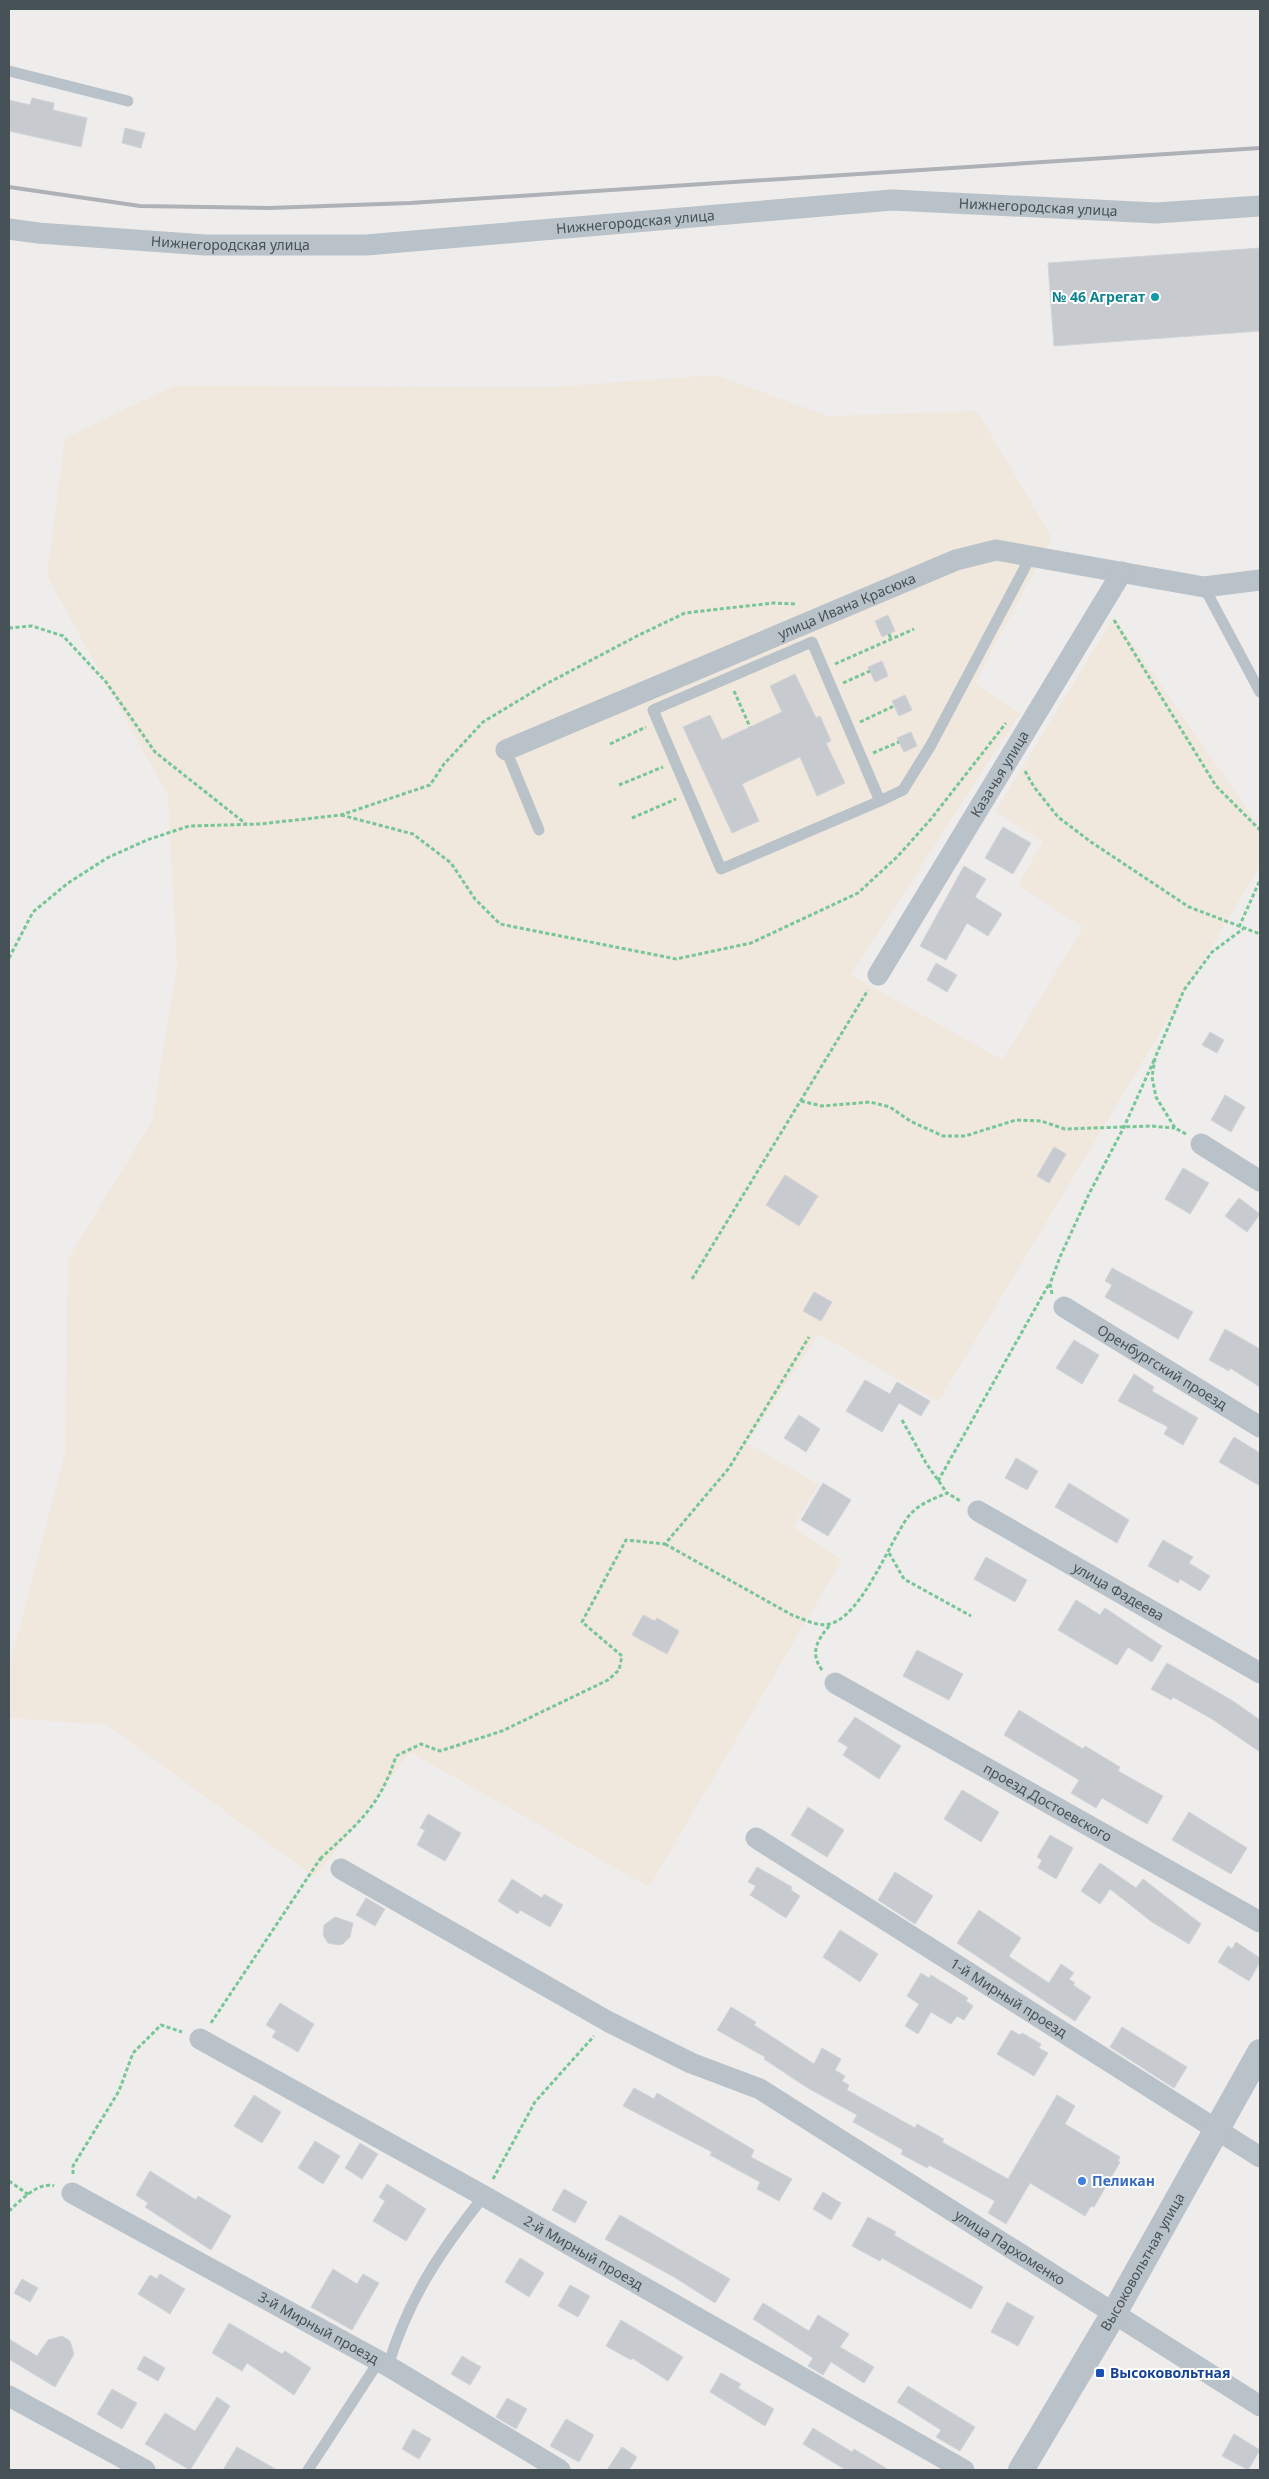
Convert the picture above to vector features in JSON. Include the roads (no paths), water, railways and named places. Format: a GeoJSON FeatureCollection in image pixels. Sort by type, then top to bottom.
{"type":"FeatureCollection","features":[{"type":"Feature","properties":{"kind":"street","name":"Нижнегородская улица"},"geometry":{"type":"LineString","coordinates":[[9,229],[38,233],[205,245],[366,245],[892,200],[1156,214],[1260,206]]}},
{"type":"Feature","properties":{"kind":"street","name":"улица Ивана Красюка"},"geometry":{"type":"LineString","coordinates":[[506,750],[956,560],[996,550],[1204,587],[1260,580]]}},
{"type":"Feature","properties":{"kind":"street","name":"Казачья улица"},"geometry":{"type":"LineString","coordinates":[[878,975],[1122,572]]}},
{"type":"Feature","properties":{"kind":"street"},"geometry":{"type":"LineString","coordinates":[[1201,1144],[1260,1180]]}},
{"type":"Feature","properties":{"kind":"street","name":"Оренбургский проезд"},"geometry":{"type":"LineString","coordinates":[[1064,1307],[1260,1427]]}},
{"type":"Feature","properties":{"kind":"street","name":"улица Фадеева"},"geometry":{"type":"LineString","coordinates":[[978,1511],[1260,1673]]}},
{"type":"Feature","properties":{"kind":"street","name":"проезд Достоевского"},"geometry":{"type":"LineString","coordinates":[[835,1683],[1260,1922]]}},
{"type":"Feature","properties":{"kind":"street","name":"1-й Мирный проезд"},"geometry":{"type":"LineString","coordinates":[[756,1838],[1260,2157]]}},
{"type":"Feature","properties":{"kind":"street","name":"улица Пархоменко"},"geometry":{"type":"LineString","coordinates":[[340,1869],[609,2022],[691,2062],[760,2089],[1113,2315],[1260,2406]]}},
{"type":"Feature","properties":{"kind":"street","name":"2-й Мирный проезд"},"geometry":{"type":"LineString","coordinates":[[200,2039],[484,2196],[964,2470]]}},
{"type":"Feature","properties":{"kind":"street","name":"Высоковольтная улица"},"geometry":{"type":"LineString","coordinates":[[1021,2470],[1113,2315],[1260,2052]]}},
{"type":"Feature","properties":{"kind":"street","name":"3-й Мирный проезд"},"geometry":{"type":"LineString","coordinates":[[72,2193],[383,2363],[560,2470]]}},
{"type":"Feature","properties":{"kind":"street"},"geometry":{"type":"LineString","coordinates":[[9,2396],[145,2470]]}},
{"type":"Feature","properties":{"kind":"lane"},"geometry":{"type":"LineString","coordinates":[[9,71],[128,101]]}},
{"type":"Feature","properties":{"kind":"lane"},"geometry":{"type":"LineString","coordinates":[[880,801],[812,642],[653,710],[721,869],[880,801],[903,790],[930,745],[1031,556]]}},
{"type":"Feature","properties":{"kind":"lane"},"geometry":{"type":"LineString","coordinates":[[1204,587],[1260,692]]}},
{"type":"Feature","properties":{"kind":"lane"},"geometry":{"type":"LineString","coordinates":[[506,750],[539,830]]}},
{"type":"Feature","properties":{"kind":"lane"},"geometry":{"type":"LineString","coordinates":[[308,2470],[383,2363],[420,2287],[452,2236],[484,2196]]}},
{"type":"Feature","properties":{"kind":"railway"},"geometry":{"type":"LineString","coordinates":[[9,187],[140,206],[269,208],[410,203],[1260,148]]}},
{"type":"Feature","properties":{"kind":"place","name":"№ 46 Агрегат"},"geometry":{"type":"Point","coordinates":[1155,297]}},
{"type":"Feature","properties":{"kind":"place","name":"Пеликан"},"geometry":{"type":"Point","coordinates":[1082,2181]}},
{"type":"Feature","properties":{"kind":"place","name":"Высоковольтная"},"geometry":{"type":"Point","coordinates":[1100,2373]}}]}
